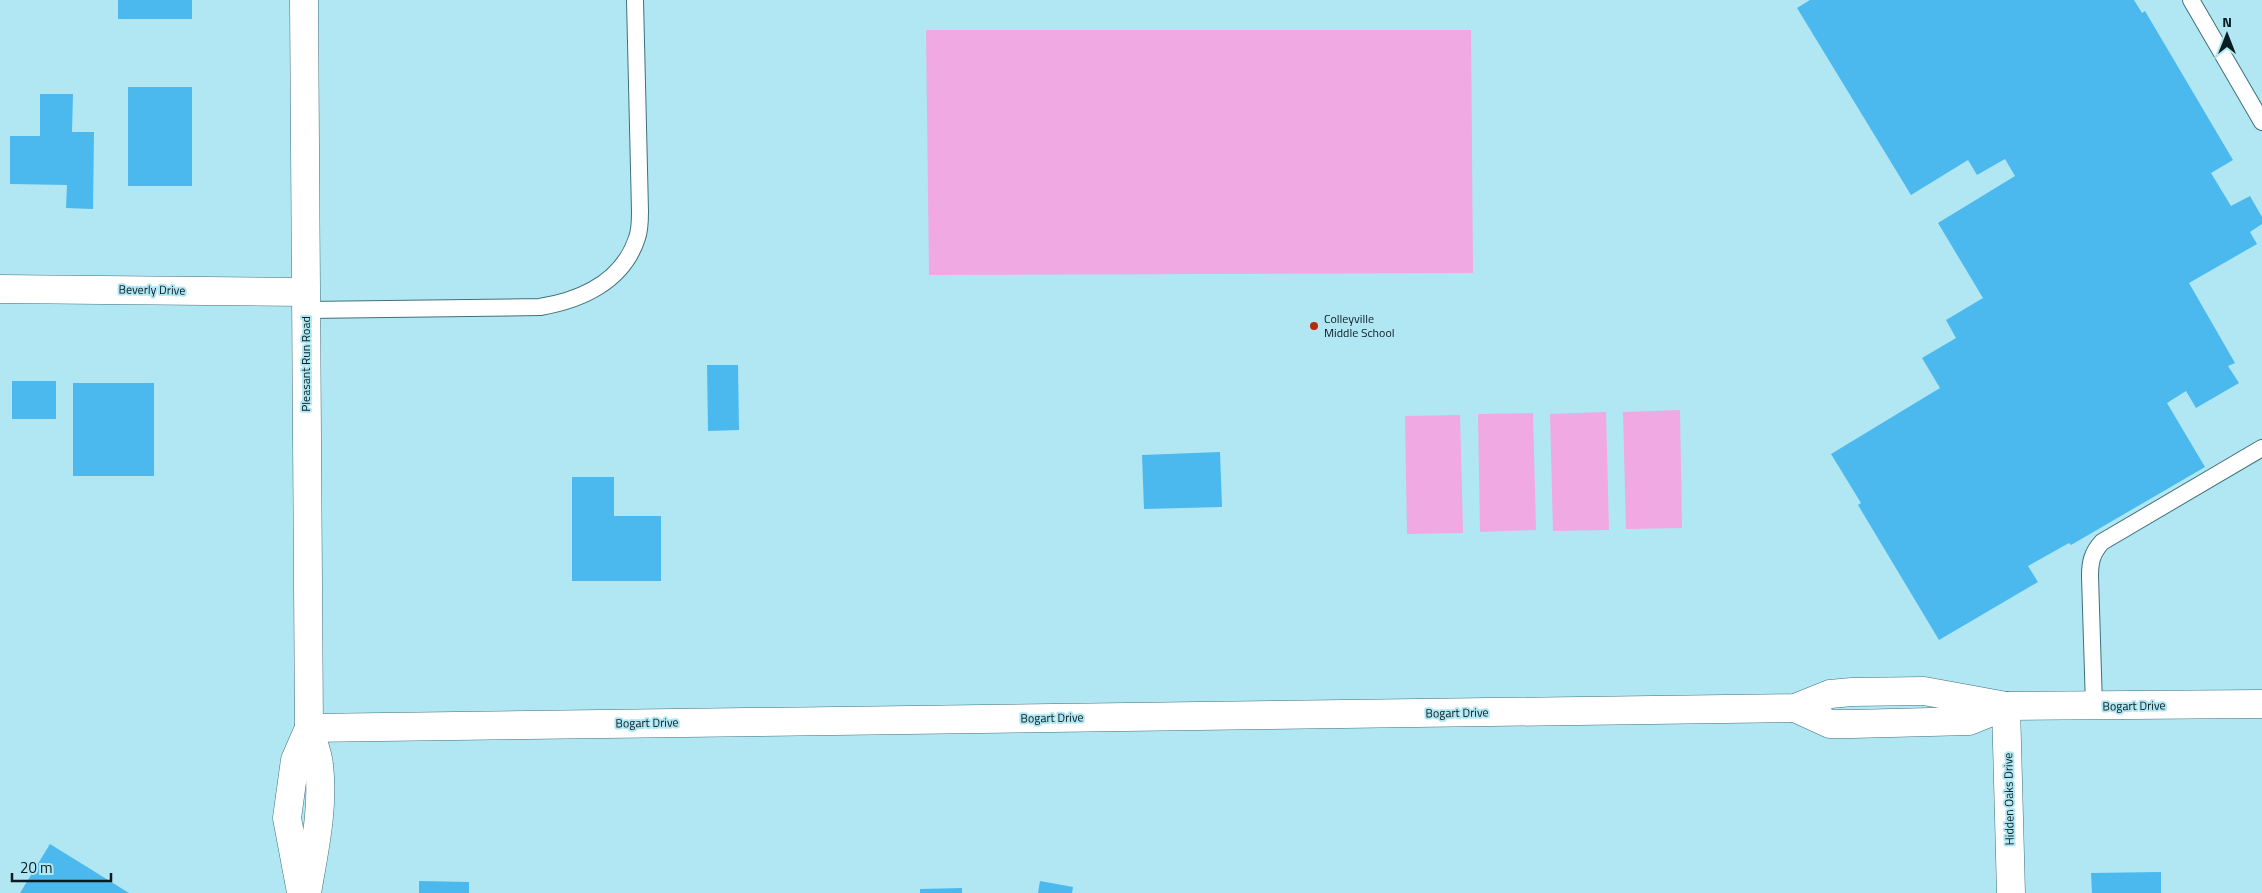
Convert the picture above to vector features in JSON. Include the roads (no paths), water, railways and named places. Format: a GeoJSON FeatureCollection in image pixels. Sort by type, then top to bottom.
{"type":"FeatureCollection","features":[{"type":"Feature","properties":{"kind":"street","name":"Pleasant Run Road"},"geometry":{"type":"LineString","coordinates":[[304,0],[309,728],[319,764],[320,819],[307,893]]}},
{"type":"Feature","properties":{"kind":"street","name":"Beverly Drive"},"geometry":{"type":"LineString","coordinates":[[0,289],[305,301]]}},
{"type":"Feature","properties":{"kind":"street","name":"Bogart Drive"},"geometry":{"type":"LineString","coordinates":[[309,728],[1795,708],[1830,724],[1852,724],[1969,721],[2006,706],[2262,704]]}},
{"type":"Feature","properties":{"kind":"street","name":"Hidden Oaks Drive"},"geometry":{"type":"LineString","coordinates":[[2006,706],[2011,893]]}},
{"type":"Feature","properties":{"kind":"street","name":"Pleasant Run Road"},"geometry":{"type":"LineString","coordinates":[[301,893],[287,818],[295,760],[309,728]]}},
{"type":"Feature","properties":{"kind":"lane"},"geometry":{"type":"LineString","coordinates":[[305,301],[540,307],[565,303],[589,293],[609,278],[627,258],[638,237],[640,211],[635,0]]}},
{"type":"Feature","properties":{"kind":"lane"},"geometry":{"type":"LineString","coordinates":[[2191,0],[2262,122]]}},
{"type":"Feature","properties":{"kind":"lane"},"geometry":{"type":"LineString","coordinates":[[2094,706],[2090,562],[2094,551],[2102,542],[2262,448]]}},
{"type":"Feature","properties":{"kind":"place","name":"Colleyville Middle School"},"geometry":{"type":"Point","coordinates":[1314,326]}}]}
